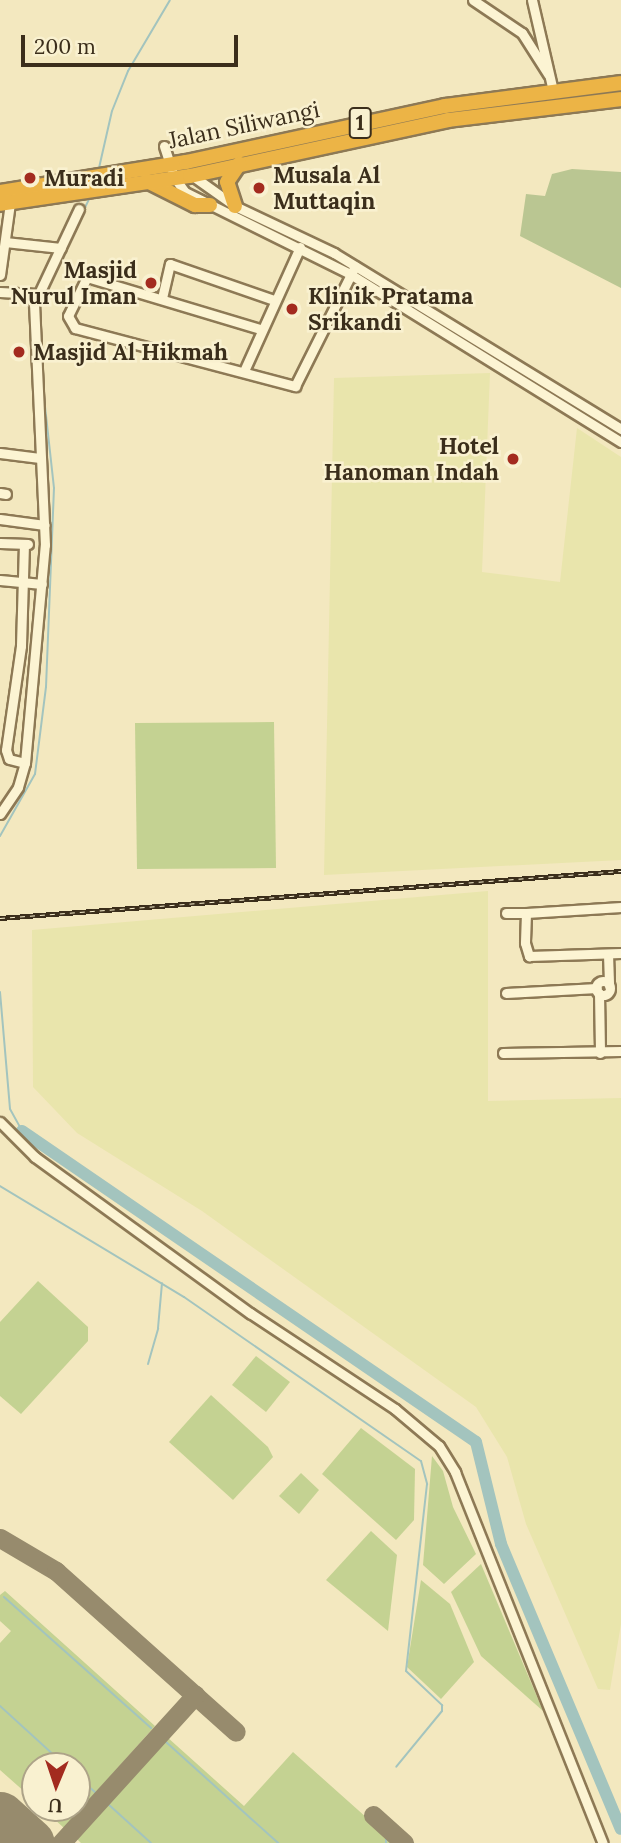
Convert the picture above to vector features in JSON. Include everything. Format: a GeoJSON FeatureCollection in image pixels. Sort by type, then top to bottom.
{"type":"FeatureCollection","features":[{"type":"Feature","properties":{"kind":"highway","name":"Jalan Siliwangi"},"geometry":{"type":"LineString","coordinates":[[188,169],[445,106],[621,83]]}},
{"type":"Feature","properties":{"kind":"highway","name":"Jalan Siliwangi"},"geometry":{"type":"LineString","coordinates":[[2,194],[239,164],[533,106],[621,99]]}},
{"type":"Feature","properties":{"kind":"highway"},"geometry":{"type":"LineString","coordinates":[[235,206],[227,182],[239,164]]}},
{"type":"Feature","properties":{"kind":"highway","name":"Jalan Siliwangi"},"geometry":{"type":"LineString","coordinates":[[107,181],[147,181],[172,171]]}},
{"type":"Feature","properties":{"kind":"highway"},"geometry":{"type":"LineString","coordinates":[[147,181],[195,205],[210,205]]}},
{"type":"Feature","properties":{"kind":"street"},"geometry":{"type":"LineString","coordinates":[[473,0],[522,33],[548,74]]}},
{"type":"Feature","properties":{"kind":"street"},"geometry":{"type":"LineString","coordinates":[[533,0],[553,91]]}},
{"type":"Feature","properties":{"kind":"street"},"geometry":{"type":"LineString","coordinates":[[522,33],[537,21]]}},
{"type":"Feature","properties":{"kind":"street"},"geometry":{"type":"LineString","coordinates":[[164,146],[182,190],[352,270],[621,442]]}},
{"type":"Feature","properties":{"kind":"street"},"geometry":{"type":"LineString","coordinates":[[188,169],[235,206],[352,270],[621,429]]}},
{"type":"Feature","properties":{"kind":"street"},"geometry":{"type":"LineString","coordinates":[[0,275],[5,242],[2,194]]}},
{"type":"Feature","properties":{"kind":"street"},"geometry":{"type":"LineString","coordinates":[[0,814],[18,787],[24,763],[41,584],[45,525],[34,373],[37,294],[79,209]]}},
{"type":"Feature","properties":{"kind":"street"},"geometry":{"type":"LineString","coordinates":[[5,242],[61,248]]}},
{"type":"Feature","properties":{"kind":"street"},"geometry":{"type":"LineString","coordinates":[[244,371],[260,329],[300,247]]}},
{"type":"Feature","properties":{"kind":"street"},"geometry":{"type":"LineString","coordinates":[[162,298],[172,264],[274,300]]}},
{"type":"Feature","properties":{"kind":"street"},"geometry":{"type":"LineString","coordinates":[[260,329],[162,298],[84,278],[68,310],[72,326],[295,386],[352,270]]}},
{"type":"Feature","properties":{"kind":"street"},"geometry":{"type":"LineString","coordinates":[[0,292],[37,294]]}},
{"type":"Feature","properties":{"kind":"street"},"geometry":{"type":"LineString","coordinates":[[0,453],[40,458]]}},
{"type":"Feature","properties":{"kind":"street"},"geometry":{"type":"LineString","coordinates":[[0,519],[45,525]]}},
{"type":"Feature","properties":{"kind":"street"},"geometry":{"type":"LineString","coordinates":[[0,543],[26,544],[21,646],[6,750],[9,759],[24,763]]}},
{"type":"Feature","properties":{"kind":"street"},"geometry":{"type":"LineString","coordinates":[[0,580],[41,584]]}},
{"type":"Feature","properties":{"kind":"street"},"geometry":{"type":"LineString","coordinates":[[506,913],[621,907]]}},
{"type":"Feature","properties":{"kind":"street"},"geometry":{"type":"LineString","coordinates":[[526,912],[527,955],[621,953]]}},
{"type":"Feature","properties":{"kind":"street"},"geometry":{"type":"LineString","coordinates":[[600,1053],[608,954]]}},
{"type":"Feature","properties":{"kind":"street"},"geometry":{"type":"LineString","coordinates":[[506,993],[603,990],[621,992]]}},
{"type":"Feature","properties":{"kind":"street"},"geometry":{"type":"LineString","coordinates":[[503,1053],[621,1051]]}},
{"type":"Feature","properties":{"kind":"street"},"geometry":{"type":"LineString","coordinates":[[0,1122],[35,1157],[250,1312],[395,1409],[439,1447],[455,1472],[603,1843]]}},
{"type":"Feature","properties":{"kind":"shaded area"},"geometry":{"type":"Polygon","coordinates":[[[490,373],[482,572],[560,582],[577,428],[621,457],[621,860],[324,875],[334,378],[490,373]]]}},
{"type":"Feature","properties":{"kind":"shaded area"},"geometry":{"type":"Polygon","coordinates":[[[488,891],[488,1101],[621,1098],[621,1624],[610,1690],[598,1689],[526,1524],[507,1457],[476,1407],[202,1211],[77,1133],[33,1087],[32,930],[488,891]]]}},
{"type":"Feature","properties":{"kind":"green space"},"geometry":{"type":"Polygon","coordinates":[[[572,169],[621,172],[621,288],[520,236],[526,194],[545,196],[552,174],[572,169]]]}},
{"type":"Feature","properties":{"kind":"green space"},"geometry":{"type":"Polygon","coordinates":[[[274,722],[276,868],[137,869],[135,723],[274,722]]]}},
{"type":"Feature","properties":{"kind":"green space"},"geometry":{"type":"Polygon","coordinates":[[[38,1281],[88,1327],[88,1341],[21,1414],[0,1396],[0,1322],[38,1281]]]}},
{"type":"Feature","properties":{"kind":"green space"},"geometry":{"type":"Polygon","coordinates":[[[256,1356],[290,1382],[266,1412],[232,1385],[256,1356]]]}},
{"type":"Feature","properties":{"kind":"green space"},"geometry":{"type":"Polygon","coordinates":[[[211,1395],[268,1447],[273,1457],[233,1500],[169,1442],[211,1395]]]}},
{"type":"Feature","properties":{"kind":"green space"},"geometry":{"type":"Polygon","coordinates":[[[361,1428],[415,1469],[414,1520],[396,1540],[322,1474],[361,1428]]]}},
{"type":"Feature","properties":{"kind":"green space"},"geometry":{"type":"Polygon","coordinates":[[[432,1456],[443,1471],[453,1507],[476,1554],[444,1584],[423,1565],[432,1456]]]}},
{"type":"Feature","properties":{"kind":"green space"},"geometry":{"type":"Polygon","coordinates":[[[301,1473],[319,1490],[299,1514],[279,1496],[301,1473]]]}},
{"type":"Feature","properties":{"kind":"green space"},"geometry":{"type":"Polygon","coordinates":[[[371,1531],[397,1555],[388,1631],[326,1580],[371,1531]]]}},
{"type":"Feature","properties":{"kind":"green space"},"geometry":{"type":"Polygon","coordinates":[[[481,1564],[543,1711],[481,1656],[451,1592],[481,1564]]]}},
{"type":"Feature","properties":{"kind":"green space"},"geometry":{"type":"Polygon","coordinates":[[[421,1580],[450,1604],[474,1662],[441,1699],[407,1667],[421,1580]]]}},
{"type":"Feature","properties":{"kind":"green space"},"geometry":{"type":"Polygon","coordinates":[[[5,1591],[155,1726],[91,1798],[91,1752],[21,1752],[21,1789],[0,1770],[0,1643],[11,1631],[0,1621],[0,1595],[5,1591]]]}},
{"type":"Feature","properties":{"kind":"green space"},"geometry":{"type":"Polygon","coordinates":[[[167,1737],[244,1806],[293,1752],[395,1843],[81,1843],[76,1838],[167,1737]]]}},
{"type":"Feature","properties":{"kind":"green space"},"geometry":{"type":"Polygon","coordinates":[[[57,1822],[69,1822],[64,1828],[57,1822]]]}},
{"type":"Feature","properties":{"kind":"waterway"},"geometry":{"type":"LineString","coordinates":[[99,168],[112,111],[128,71],[170,0]]}},
{"type":"Feature","properties":{"kind":"waterway"},"geometry":{"type":"LineString","coordinates":[[70,239],[90,197]]}},
{"type":"Feature","properties":{"kind":"waterway"},"geometry":{"type":"LineString","coordinates":[[39,312],[40,301]]}},
{"type":"Feature","properties":{"kind":"waterway"},"geometry":{"type":"LineString","coordinates":[[0,836],[35,774],[46,687],[54,488],[41,370]]}},
{"type":"Feature","properties":{"kind":"waterway"},"geometry":{"type":"LineString","coordinates":[[0,992],[10,1109],[22,1131]]}},
{"type":"Feature","properties":{"kind":"waterway"},"geometry":{"type":"LineString","coordinates":[[22,1131],[476,1442],[501,1544],[621,1829]]}},
{"type":"Feature","properties":{"kind":"waterway"},"geometry":{"type":"LineString","coordinates":[[0,1186],[184,1297],[421,1461],[427,1484],[406,1671],[442,1705],[442,1711],[396,1767]]}},
{"type":"Feature","properties":{"kind":"waterway"},"geometry":{"type":"LineString","coordinates":[[148,1364],[158,1328],[162,1283]]}},
{"type":"Feature","properties":{"kind":"waterway"},"geometry":{"type":"LineString","coordinates":[[4,1597],[151,1728]]}},
{"type":"Feature","properties":{"kind":"waterway"},"geometry":{"type":"LineString","coordinates":[[0,1706],[51,1752]]}},
{"type":"Feature","properties":{"kind":"waterway"},"geometry":{"type":"LineString","coordinates":[[166,1742],[278,1843]]}},
{"type":"Feature","properties":{"kind":"waterway"},"geometry":{"type":"LineString","coordinates":[[91,1788],[95,1792]]}},
{"type":"Feature","properties":{"kind":"waterway"},"geometry":{"type":"LineString","coordinates":[[108,1804],[151,1843]]}},
{"type":"Feature","properties":{"kind":"waterway"},"geometry":{"type":"LineString","coordinates":[[386,1838],[386,1843]]}},
{"type":"Feature","properties":{"kind":"taxiway"},"geometry":{"type":"LineString","coordinates":[[0,1538],[56,1571],[236,1732]]}},
{"type":"Feature","properties":{"kind":"taxiway"},"geometry":{"type":"LineString","coordinates":[[61,1843],[195,1695]]}},
{"type":"Feature","properties":{"kind":"taxiway"},"geometry":{"type":"LineString","coordinates":[[373,1815],[404,1843]]}},
{"type":"Feature","properties":{"kind":"runway"},"geometry":{"type":"LineString","coordinates":[[0,1816],[30,1843]]}},
{"type":"Feature","properties":{"kind":"railway"},"geometry":{"type":"LineString","coordinates":[[0,918],[621,871]]}},
{"type":"Feature","properties":{"kind":"place","name":"Muradi"},"geometry":{"type":"Point","coordinates":[30,178]}},
{"type":"Feature","properties":{"kind":"place","name":"Musala Al Muttaqin"},"geometry":{"type":"Point","coordinates":[259,188]}},
{"type":"Feature","properties":{"kind":"place","name":"Masjid Nurul Iman"},"geometry":{"type":"Point","coordinates":[151,283]}},
{"type":"Feature","properties":{"kind":"place","name":"Klinik Pratama Srikandi"},"geometry":{"type":"Point","coordinates":[292,309]}},
{"type":"Feature","properties":{"kind":"place","name":"Masjid Al Hikmah"},"geometry":{"type":"Point","coordinates":[19,352]}},
{"type":"Feature","properties":{"kind":"place","name":"Hotel Hanoman Indah"},"geometry":{"type":"Point","coordinates":[513,459]}}]}
